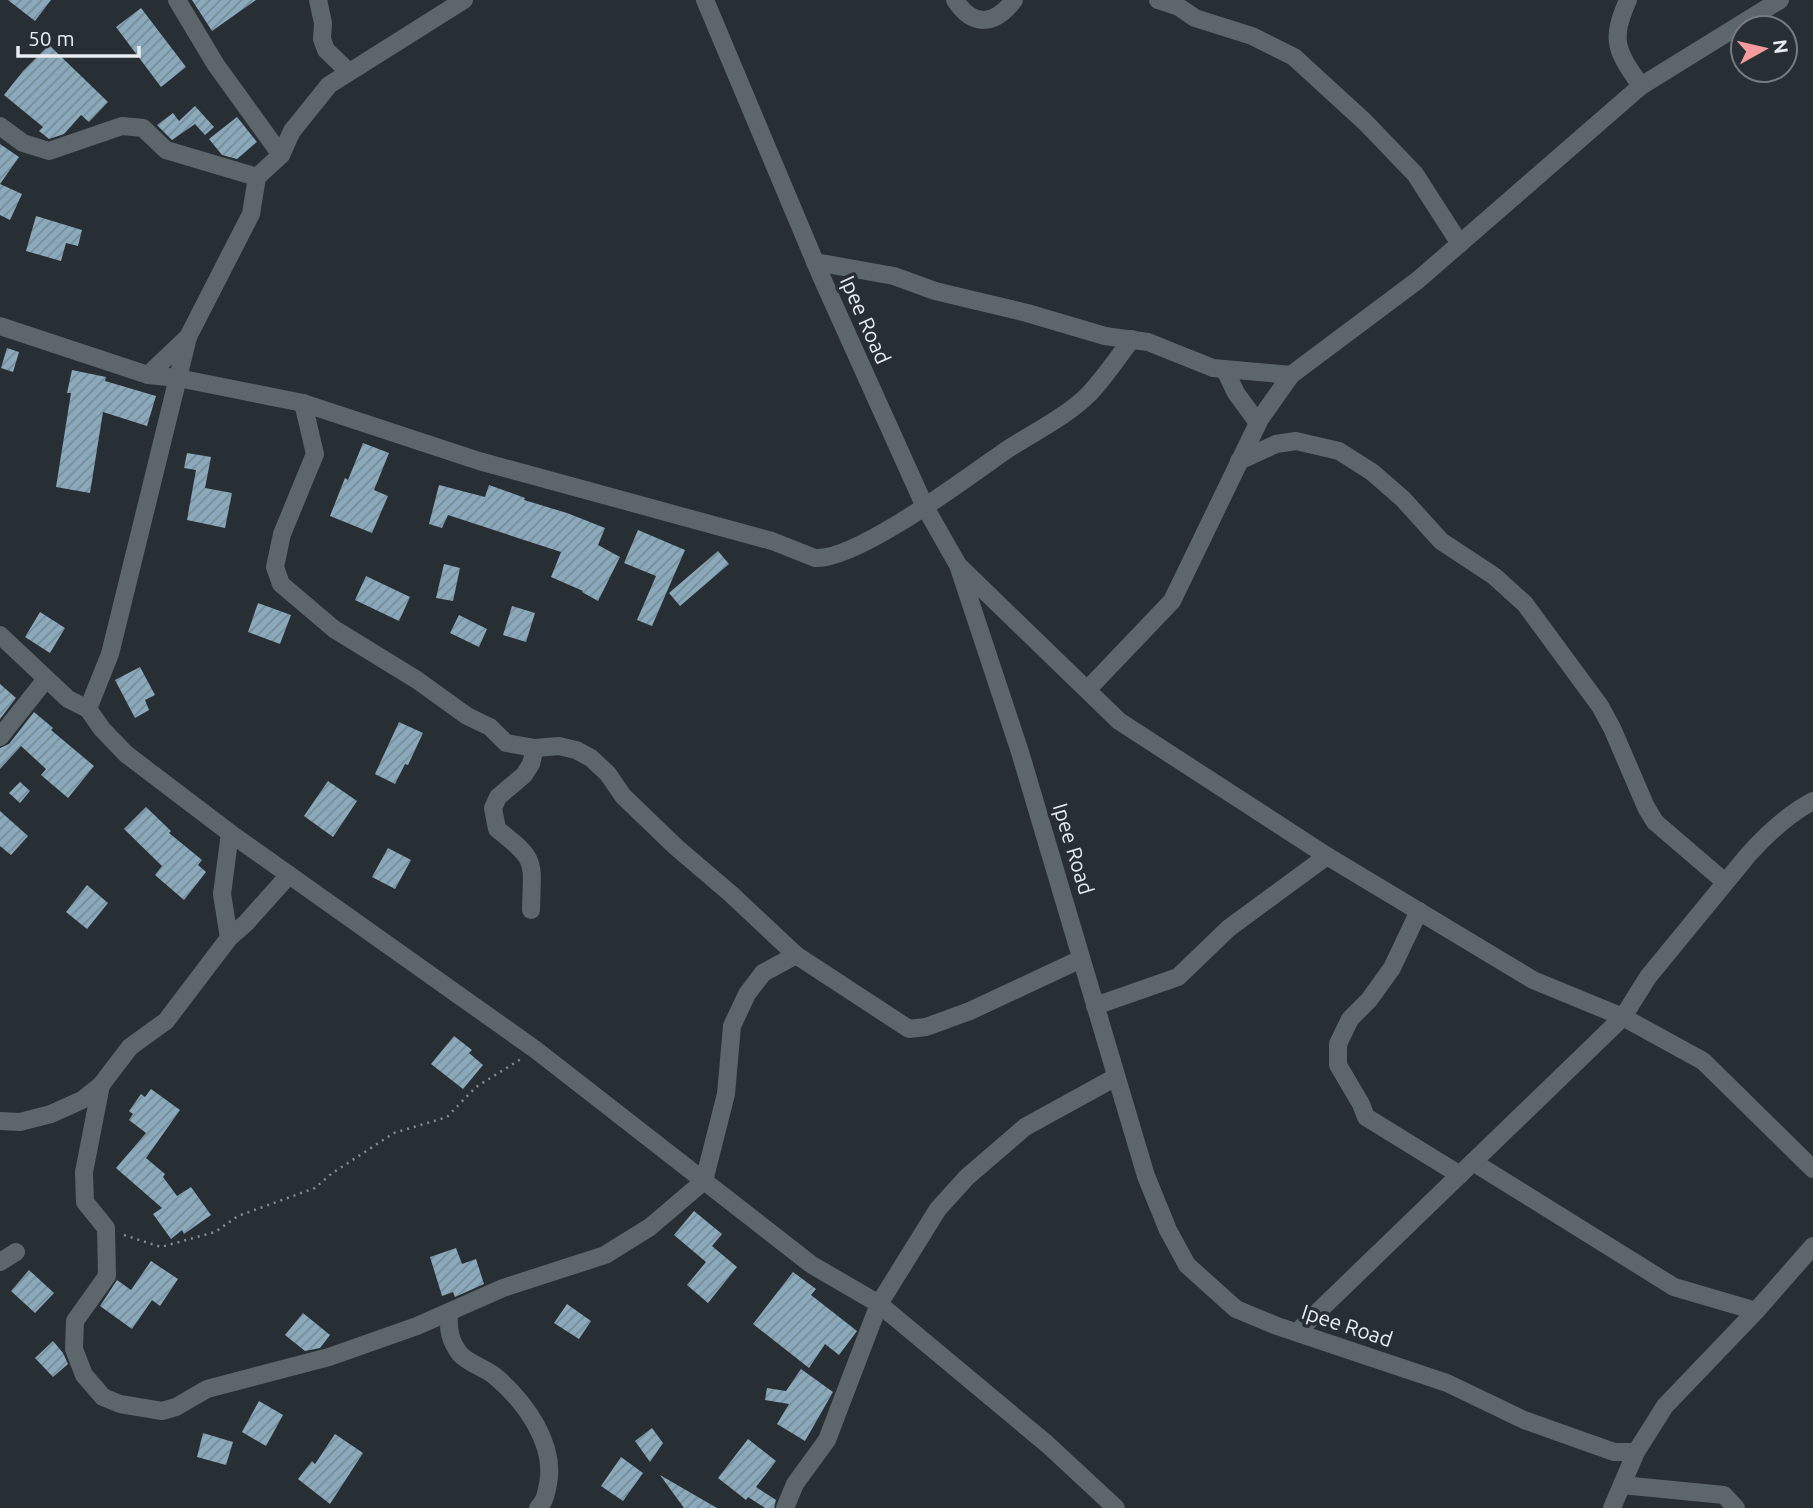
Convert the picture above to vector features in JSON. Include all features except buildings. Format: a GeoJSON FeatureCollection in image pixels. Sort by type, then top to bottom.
{"type":"FeatureCollection","features":[{"type":"Feature","properties":{"kind":"street"},"geometry":{"type":"LineString","coordinates":[[177,0],[216,65],[281,155]]}},
{"type":"Feature","properties":{"kind":"street"},"geometry":{"type":"LineString","coordinates":[[318,0],[323,23],[322,39],[327,50],[349,72]]}},
{"type":"Feature","properties":{"kind":"street"},"geometry":{"type":"LineString","coordinates":[[88,709],[110,654],[188,337],[251,214],[257,177],[281,155],[292,131],[330,85],[464,0]]}},
{"type":"Feature","properties":{"kind":"street","name":"Ipee Road"},"geometry":{"type":"LineString","coordinates":[[705,0],[815,262],[925,508],[958,565],[1020,752],[1146,1176],[1186,1265],[1236,1309],[1447,1383],[1524,1420],[1601,1448],[1614,1452],[1636,1452]]}},
{"type":"Feature","properties":{"kind":"street"},"geometry":{"type":"LineString","coordinates":[[955,0],[963,13],[977,20],[990,20],[1005,12],[1014,0]]}},
{"type":"Feature","properties":{"kind":"street"},"geometry":{"type":"LineString","coordinates":[[1158,0],[1179,7],[1195,18],[1252,36],[1294,57],[1365,122],[1415,174],[1460,244]]}},
{"type":"Feature","properties":{"kind":"street"},"geometry":{"type":"LineString","coordinates":[[1628,0],[1616,28],[1618,44],[1623,61],[1641,86]]}},
{"type":"Feature","properties":{"kind":"street"},"geometry":{"type":"LineString","coordinates":[[1088,689],[1172,601],[1258,424],[1291,374],[1418,281],[1641,86],[1780,0]]}},
{"type":"Feature","properties":{"kind":"street"},"geometry":{"type":"LineString","coordinates":[[0,127],[23,143],[49,152],[122,126],[143,128],[166,150],[257,177]]}},
{"type":"Feature","properties":{"kind":"street"},"geometry":{"type":"LineString","coordinates":[[815,262],[894,276],[935,291],[1027,313],[1105,336],[1163,346],[1213,368],[1291,374]]}},
{"type":"Feature","properties":{"kind":"street"},"geometry":{"type":"LineString","coordinates":[[0,326],[148,374],[303,403],[479,461],[772,541],[815,558],[829,557],[861,543],[925,508],[1088,395],[1132,339]]}},
{"type":"Feature","properties":{"kind":"street"},"geometry":{"type":"LineString","coordinates":[[148,374],[188,337]]}},
{"type":"Feature","properties":{"kind":"street"},"geometry":{"type":"LineString","coordinates":[[1225,370],[1236,393],[1258,424]]}},
{"type":"Feature","properties":{"kind":"street"},"geometry":{"type":"LineString","coordinates":[[303,403],[314,454],[282,534],[275,567],[276,576],[281,584],[334,629],[417,680],[467,716],[491,727],[506,743],[535,748],[559,746],[576,750],[591,758],[667,839],[796,955],[909,1030],[926,1027],[970,1011],[1082,959]]}},
{"type":"Feature","properties":{"kind":"street"},"geometry":{"type":"LineString","coordinates":[[1239,461],[1276,444],[1296,440],[1339,451],[1371,472],[1402,499],[1441,541],[1494,576],[1525,604],[1600,706],[1655,822],[1725,882]]}},
{"type":"Feature","properties":{"kind":"street"},"geometry":{"type":"LineString","coordinates":[[958,565],[1119,721],[1327,856],[1533,980],[1623,1017],[1703,1061],[1813,1169]]}},
{"type":"Feature","properties":{"kind":"street"},"geometry":{"type":"LineString","coordinates":[[0,635],[68,699],[88,709],[102,729],[126,754],[230,833],[536,1050],[812,1265],[879,1304],[1047,1444],[1116,1508]]}},
{"type":"Feature","properties":{"kind":"street"},"geometry":{"type":"LineString","coordinates":[[0,737],[46,679]]}},
{"type":"Feature","properties":{"kind":"street"},"geometry":{"type":"LineString","coordinates":[[531,910],[531,863],[518,844],[497,829],[493,808],[498,797],[524,775],[531,764],[535,748]]}},
{"type":"Feature","properties":{"kind":"street"},"geometry":{"type":"LineString","coordinates":[[1297,1332],[1623,1017],[1648,977],[1763,838],[1800,808],[1813,801]]}},
{"type":"Feature","properties":{"kind":"street"},"geometry":{"type":"LineString","coordinates":[[229,937],[222,894],[230,833]]}},
{"type":"Feature","properties":{"kind":"street"},"geometry":{"type":"LineString","coordinates":[[1095,1006],[1178,977],[1230,928],[1327,856]]}},
{"type":"Feature","properties":{"kind":"street"},"geometry":{"type":"LineString","coordinates":[[0,1121],[20,1122],[51,1114],[82,1100],[101,1085],[130,1047],[166,1021],[229,937],[246,923],[289,875]]}},
{"type":"Feature","properties":{"kind":"street"},"geometry":{"type":"LineString","coordinates":[[1419,912],[1392,968],[1369,1000],[1350,1019],[1338,1044],[1338,1065],[1366,1117],[1410,1143],[1466,1168],[1674,1287],[1756,1311]]}},
{"type":"Feature","properties":{"kind":"street"},"geometry":{"type":"LineString","coordinates":[[101,1085],[84,1172],[85,1202],[106,1228],[107,1276],[75,1321],[74,1349],[84,1375],[103,1397],[120,1404],[162,1411],[207,1390],[329,1357],[449,1314],[503,1287],[605,1255],[650,1227],[704,1181],[726,1094],[732,1026],[747,994],[763,973],[796,955]]}},
{"type":"Feature","properties":{"kind":"street"},"geometry":{"type":"LineString","coordinates":[[785,1508],[795,1484],[827,1440],[879,1304],[938,1209],[967,1177],[1025,1127],[1116,1077]]}},
{"type":"Feature","properties":{"kind":"street"},"geometry":{"type":"LineString","coordinates":[[1612,1508],[1636,1452],[1665,1406],[1813,1247]]}},
{"type":"Feature","properties":{"kind":"street"},"geometry":{"type":"LineString","coordinates":[[0,1262],[16,1252]]}},
{"type":"Feature","properties":{"kind":"street"},"geometry":{"type":"LineString","coordinates":[[449,1314],[448,1330],[463,1357],[494,1375],[514,1395],[536,1426],[545,1445],[549,1461],[549,1479],[544,1502],[538,1508]]}},
{"type":"Feature","properties":{"kind":"street"},"geometry":{"type":"LineString","coordinates":[[1622,1485],[1724,1495],[1736,1508]]}},
{"type":"Feature","properties":{"kind":"path"},"geometry":{"type":"LineString","coordinates":[[106,1228],[162,1247],[215,1232],[238,1216],[316,1188],[331,1174],[394,1133],[447,1117],[476,1087],[536,1050]]}}]}
